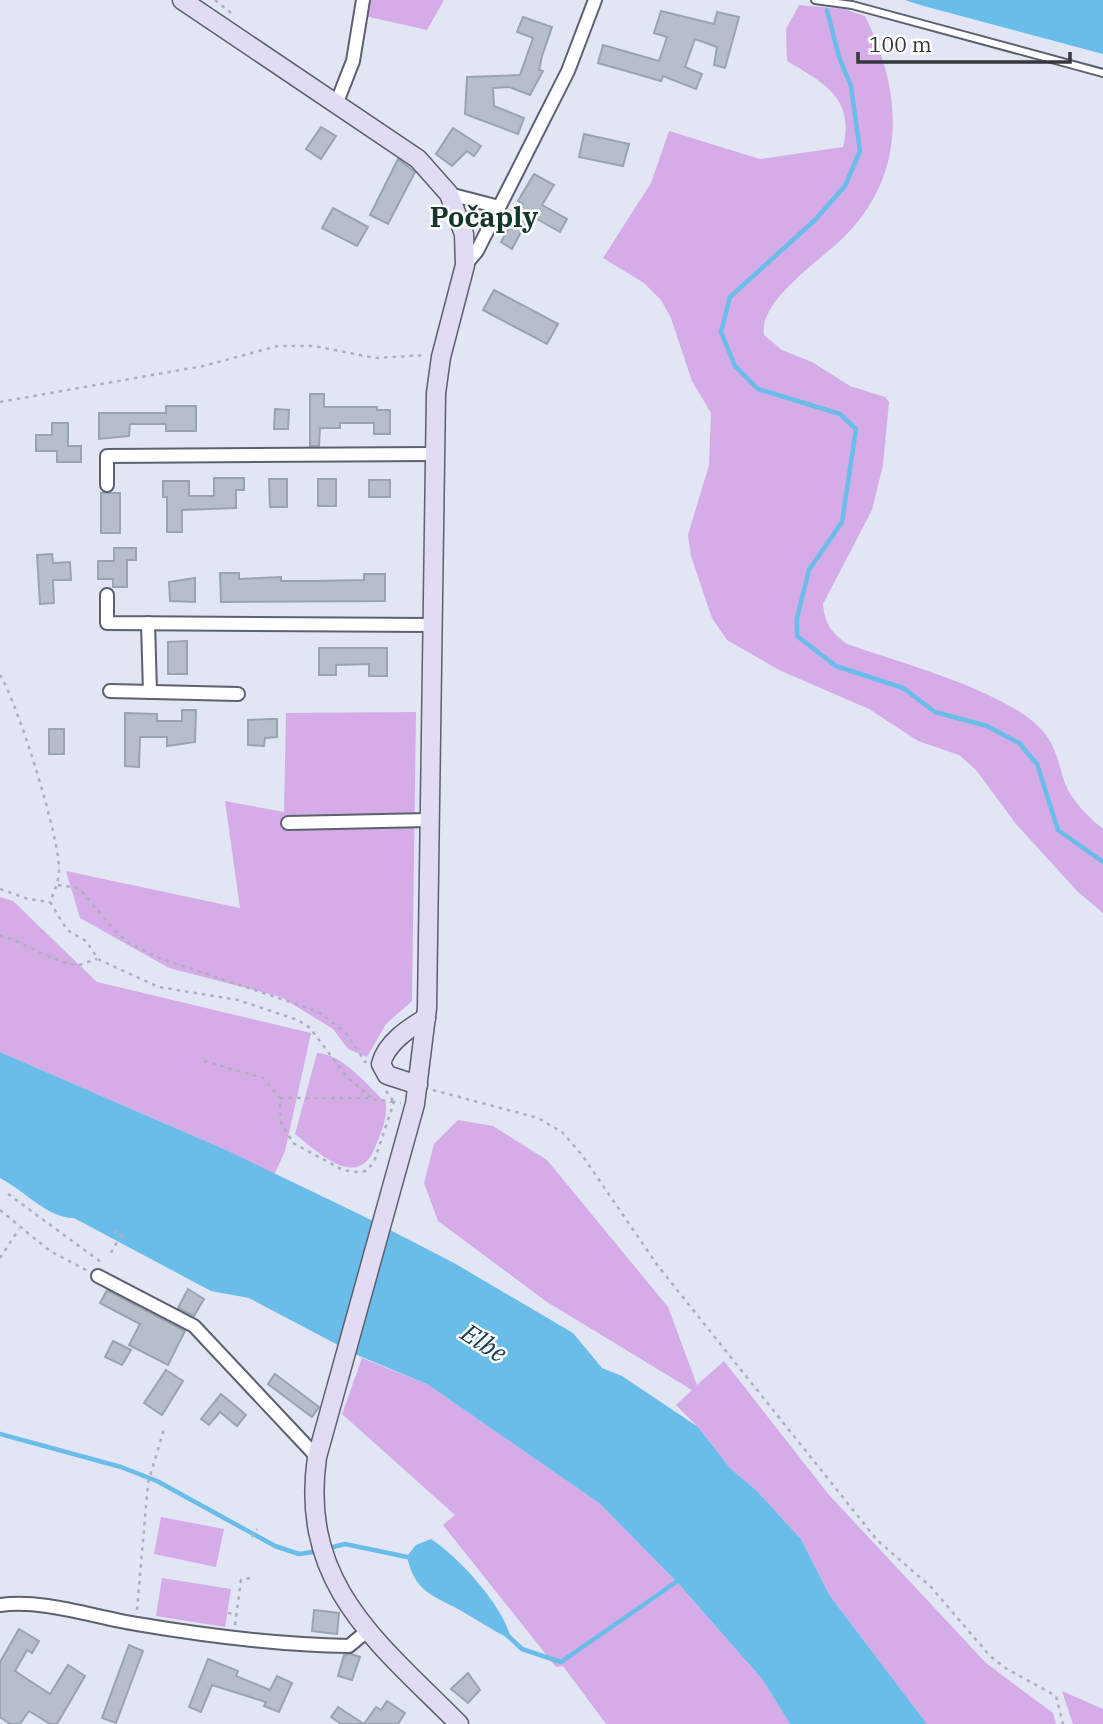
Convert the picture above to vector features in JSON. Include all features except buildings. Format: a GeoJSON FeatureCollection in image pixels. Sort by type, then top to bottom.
{"type":"FeatureCollection","features":[{"type":"Feature","properties":{"kind":"street"},"geometry":{"type":"LineString","coordinates":[[182,0],[418,159],[449,194],[464,234],[465,265],[441,357],[436,393],[426,1018],[418,1085],[387,1211],[317,1457],[312,1493],[316,1531],[330,1573],[367,1631],[459,1724]]}},
{"type":"Feature","properties":{"kind":"street"},"geometry":{"type":"LineString","coordinates":[[337,102],[353,61],[363,0]]}},
{"type":"Feature","properties":{"kind":"street"},"geometry":{"type":"LineString","coordinates":[[465,265],[477,251],[568,71],[595,0]]}},
{"type":"Feature","properties":{"kind":"street"},"geometry":{"type":"LineString","coordinates":[[449,194],[499,206]]}},
{"type":"Feature","properties":{"kind":"street"},"geometry":{"type":"LineString","coordinates":[[107,485],[107,456],[433,454]]}},
{"type":"Feature","properties":{"kind":"street"},"geometry":{"type":"LineString","coordinates":[[107,595],[107,623],[432,625]]}},
{"type":"Feature","properties":{"kind":"street"},"geometry":{"type":"LineString","coordinates":[[148,623],[150,692]]}},
{"type":"Feature","properties":{"kind":"street"},"geometry":{"type":"LineString","coordinates":[[110,691],[238,694]]}},
{"type":"Feature","properties":{"kind":"street"},"geometry":{"type":"LineString","coordinates":[[288,823],[429,820]]}},
{"type":"Feature","properties":{"kind":"street"},"geometry":{"type":"LineString","coordinates":[[418,1085],[387,1075],[381,1064],[385,1054],[407,1029],[426,1018]]}},
{"type":"Feature","properties":{"kind":"street"},"geometry":{"type":"LineString","coordinates":[[101,1270],[194,1326],[317,1457]]}},
{"type":"Feature","properties":{"kind":"street"},"geometry":{"type":"LineString","coordinates":[[0,1605],[21,1603],[233,1639],[349,1646],[367,1631]]}},
{"type":"Feature","properties":{"kind":"lane"},"geometry":{"type":"LineString","coordinates":[[815,0],[852,5],[1103,73]]}},
{"type":"Feature","properties":{"kind":"path"},"geometry":{"type":"LineString","coordinates":[[0,402],[203,366],[278,346],[314,346],[375,358],[419,354],[441,357]]}},
{"type":"Feature","properties":{"kind":"path"},"geometry":{"type":"LineString","coordinates":[[0,676],[32,757],[57,853],[60,870],[50,901]]}},
{"type":"Feature","properties":{"kind":"path"},"geometry":{"type":"LineString","coordinates":[[56,885],[79,888],[115,931],[159,958],[317,1011],[345,1032],[368,1066]]}},
{"type":"Feature","properties":{"kind":"path"},"geometry":{"type":"LineString","coordinates":[[0,889],[28,899],[50,901]]}},
{"type":"Feature","properties":{"kind":"path"},"geometry":{"type":"LineString","coordinates":[[50,901],[67,930],[86,941],[98,959],[159,987],[238,1000],[298,1020],[310,1028],[346,1077],[373,1099]]}},
{"type":"Feature","properties":{"kind":"path"},"geometry":{"type":"LineString","coordinates":[[0,935],[35,947],[65,963],[78,965],[98,959]]}},
{"type":"Feature","properties":{"kind":"path"},"geometry":{"type":"LineString","coordinates":[[205,1061],[262,1078],[280,1098],[281,1122],[293,1143],[343,1170],[366,1171],[374,1162],[394,1102]]}},
{"type":"Feature","properties":{"kind":"path"},"geometry":{"type":"LineString","coordinates":[[381,1084],[394,1102]]}},
{"type":"Feature","properties":{"kind":"path"},"geometry":{"type":"LineString","coordinates":[[418,1085],[538,1118],[562,1132],[582,1155],[658,1266],[877,1540],[931,1587],[990,1656],[1007,1669],[1056,1696],[1063,1724]]}},
{"type":"Feature","properties":{"kind":"path"},"geometry":{"type":"LineString","coordinates":[[280,1098],[373,1099],[415,1104]]}},
{"type":"Feature","properties":{"kind":"path"},"geometry":{"type":"LineString","coordinates":[[8,1194],[101,1270]]}},
{"type":"Feature","properties":{"kind":"path"},"geometry":{"type":"LineString","coordinates":[[0,1210],[50,1251],[101,1270]]}},
{"type":"Feature","properties":{"kind":"path"},"geometry":{"type":"LineString","coordinates":[[0,1258],[19,1228]]}},
{"type":"Feature","properties":{"kind":"path"},"geometry":{"type":"LineString","coordinates":[[114,1231],[129,1239]]}},
{"type":"Feature","properties":{"kind":"path"},"geometry":{"type":"LineString","coordinates":[[111,1253],[121,1235]]}},
{"type":"Feature","properties":{"kind":"path"},"geometry":{"type":"LineString","coordinates":[[136,1624],[148,1483],[164,1429]]}},
{"type":"Feature","properties":{"kind":"path"},"geometry":{"type":"LineString","coordinates":[[252,1537],[257,1529]]}},
{"type":"Feature","properties":{"kind":"path"},"geometry":{"type":"LineString","coordinates":[[233,1639],[241,1580],[250,1578]]}},
{"type":"Feature","properties":{"kind":"path"},"geometry":{"type":"LineString","coordinates":[[228,1613],[237,1614]]}},
{"type":"Feature","properties":{"kind":"shaded area"},"geometry":{"type":"Polygon","coordinates":[[[368,0],[444,0],[427,30],[365,16],[368,0]]]}},
{"type":"Feature","properties":{"kind":"shaded area"},"geometry":{"type":"Polygon","coordinates":[[[799,5],[844,9],[865,16],[877,44],[892,101],[893,130],[889,157],[880,184],[866,210],[846,235],[781,294],[765,322],[764,335],[782,350],[812,362],[850,386],[885,397],[889,402],[883,465],[872,510],[823,604],[825,617],[833,631],[847,644],[924,669],[982,692],[1030,719],[1046,735],[1056,754],[1068,790],[1084,811],[1103,829],[1103,913],[1078,892],[1016,824],[976,770],[959,755],[918,741],[869,709],[779,670],[727,640],[712,618],[691,556],[688,535],[709,465],[711,413],[692,381],[671,318],[661,300],[644,283],[603,258],[651,183],[669,131],[760,159],[843,147],[846,130],[845,116],[840,104],[824,85],[787,61],[786,29],[799,5]]]}},
{"type":"Feature","properties":{"kind":"shaded area"},"geometry":{"type":"Polygon","coordinates":[[[416,712],[412,1001],[386,1024],[367,1057],[348,1049],[333,1029],[281,997],[169,968],[80,918],[66,871],[240,908],[225,801],[284,812],[286,713],[416,712]]]}},
{"type":"Feature","properties":{"kind":"shaded area"},"geometry":{"type":"Polygon","coordinates":[[[0,897],[13,901],[97,982],[311,1033],[285,1151],[274,1175],[226,1150],[0,1052],[0,897]]]}},
{"type":"Feature","properties":{"kind":"shaded area"},"geometry":{"type":"Polygon","coordinates":[[[317,1053],[346,1065],[386,1103],[384,1124],[376,1145],[369,1159],[359,1166],[349,1167],[326,1158],[295,1134],[317,1053]]]}},
{"type":"Feature","properties":{"kind":"shaded area"},"geometry":{"type":"Polygon","coordinates":[[[458,1120],[493,1126],[547,1160],[668,1307],[697,1385],[724,1361],[829,1495],[986,1663],[1053,1713],[1056,1724],[927,1724],[830,1596],[801,1539],[757,1491],[730,1468],[698,1427],[676,1405],[692,1390],[547,1302],[438,1221],[424,1183],[434,1144],[458,1120]]]}},
{"type":"Feature","properties":{"kind":"shaded area"},"geometry":{"type":"Polygon","coordinates":[[[362,1358],[427,1384],[599,1503],[677,1582],[762,1679],[790,1724],[606,1724],[563,1666],[556,1667],[443,1525],[455,1515],[342,1414],[362,1358]]]}},
{"type":"Feature","properties":{"kind":"shaded area"},"geometry":{"type":"Polygon","coordinates":[[[161,1517],[224,1529],[216,1567],[154,1554],[161,1517]]]}},
{"type":"Feature","properties":{"kind":"shaded area"},"geometry":{"type":"Polygon","coordinates":[[[162,1578],[231,1589],[225,1627],[156,1616],[162,1578]]]}},
{"type":"Feature","properties":{"kind":"shaded area"},"geometry":{"type":"Polygon","coordinates":[[[1062,1691],[1103,1709],[1103,1724],[1073,1724],[1062,1691]]]}},
{"type":"Feature","properties":{"kind":"water"},"geometry":{"type":"Polygon","coordinates":[[[905,0],[1103,0],[1103,54],[920,5],[905,0]]]}},
{"type":"Feature","properties":{"kind":"water","name":"Elbe"},"geometry":{"type":"Polygon","coordinates":[[[0,1052],[226,1150],[361,1215],[454,1263],[573,1333],[602,1368],[622,1376],[698,1427],[730,1468],[757,1491],[801,1539],[830,1596],[927,1724],[790,1724],[762,1679],[677,1582],[599,1503],[427,1384],[357,1355],[249,1298],[211,1291],[74,1218],[45,1209],[0,1178],[0,1052]]]}},
{"type":"Feature","properties":{"kind":"water"},"geometry":{"type":"Polygon","coordinates":[[[431,1539],[455,1558],[479,1584],[500,1613],[511,1639],[432,1595],[419,1584],[407,1556],[416,1545],[431,1539]]]}},
{"type":"Feature","properties":{"kind":"waterway"},"geometry":{"type":"LineString","coordinates":[[827,10],[839,57],[851,86],[860,151],[845,186],[815,220],[730,297],[721,332],[735,366],[758,389],[840,414],[856,429],[842,522],[809,570],[797,618],[797,636],[836,666],[903,688],[935,712],[987,726],[1019,743],[1037,764],[1058,830],[1103,862]]}},
{"type":"Feature","properties":{"kind":"waterway"},"geometry":{"type":"LineString","coordinates":[[0,1434],[121,1467],[157,1481],[275,1546],[299,1554],[320,1551]]}},
{"type":"Feature","properties":{"kind":"waterway"},"geometry":{"type":"LineString","coordinates":[[329,1548],[345,1544],[412,1558]]}},
{"type":"Feature","properties":{"kind":"waterway"},"geometry":{"type":"LineString","coordinates":[[507,1635],[522,1649],[561,1662],[682,1578]]}},
{"type":"Feature","properties":{"kind":"district","name":"Počaply"},"geometry":{"type":"Point","coordinates":[484,217]}}]}
